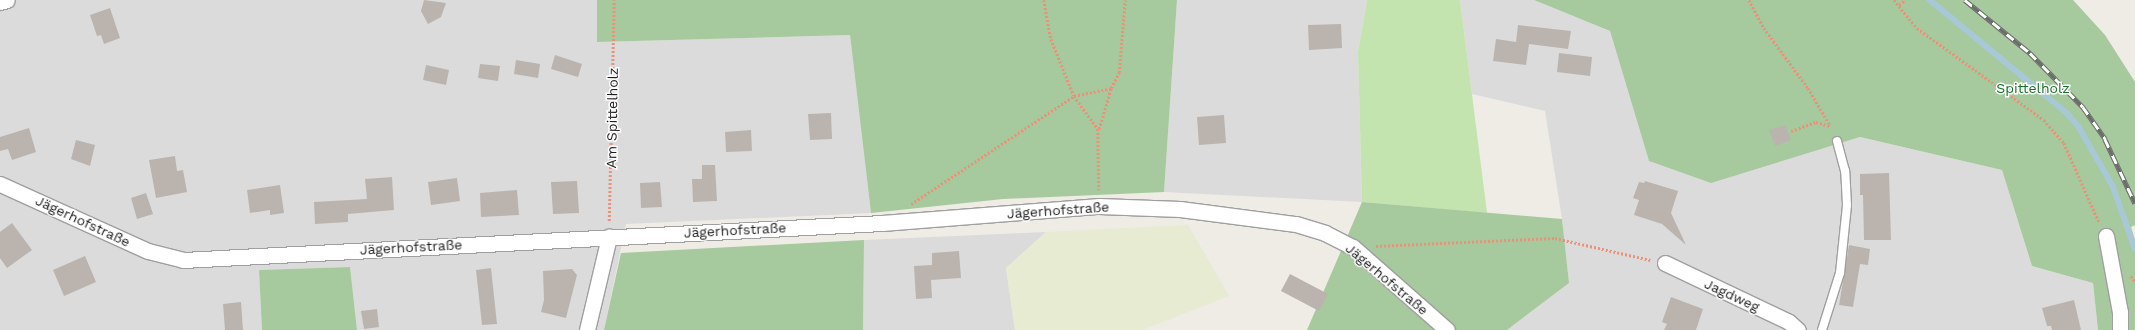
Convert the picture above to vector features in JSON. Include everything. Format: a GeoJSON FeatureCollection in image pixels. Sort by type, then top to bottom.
{"type":"FeatureCollection","features":[{"type":"Feature","properties":{"kind":"street"},"geometry":{"type":"LineString","coordinates":[[0,2],[7,0]]}},
{"type":"Feature","properties":{"kind":"street","name":"Jägerhofstraße"},"geometry":{"type":"LineString","coordinates":[[0,184],[148,251],[183,260],[882,223],[1099,206],[1180,209],[1296,224],[1325,233],[1353,246],[1448,330]]}},
{"type":"Feature","properties":{"kind":"street"},"geometry":{"type":"LineString","coordinates":[[2106,236],[2120,312],[2120,330]]}},
{"type":"Feature","properties":{"kind":"street"},"geometry":{"type":"LineString","coordinates":[[587,330],[609,237]]}},
{"type":"Feature","properties":{"kind":"street","name":"Jagdweg"},"geometry":{"type":"LineString","coordinates":[[1665,263],[1789,322],[1798,330]]}},
{"type":"Feature","properties":{"kind":"lane"},"geometry":{"type":"LineString","coordinates":[[1822,330],[1840,273],[1847,205],[1845,171],[1837,141]]}},
{"type":"Feature","properties":{"kind":"path","name":"Am Spittelholz"},"geometry":{"type":"LineString","coordinates":[[609,237],[614,0]]}},
{"type":"Feature","properties":{"kind":"path"},"geometry":{"type":"LineString","coordinates":[[1044,0],[1050,39],[1074,96],[1098,129]]}},
{"type":"Feature","properties":{"kind":"path"},"geometry":{"type":"LineString","coordinates":[[1099,206],[1098,129],[1111,88],[1119,73],[1126,0]]}},
{"type":"Feature","properties":{"kind":"path"},"geometry":{"type":"LineString","coordinates":[[1749,0],[1764,28],[1808,88],[1830,125],[1837,141]]}},
{"type":"Feature","properties":{"kind":"path"},"geometry":{"type":"LineString","coordinates":[[1894,0],[1917,28],[2044,120],[2064,143],[2106,236]]}},
{"type":"Feature","properties":{"kind":"path"},"geometry":{"type":"LineString","coordinates":[[1899,6],[1905,0]]}},
{"type":"Feature","properties":{"kind":"path"},"geometry":{"type":"LineString","coordinates":[[908,206],[1074,96],[1111,88]]}},
{"type":"Feature","properties":{"kind":"path"},"geometry":{"type":"LineString","coordinates":[[1791,131],[1816,122],[1830,125]]}},
{"type":"Feature","properties":{"kind":"path"},"geometry":{"type":"LineString","coordinates":[[1353,246],[1555,238],[1665,263]]}},
{"type":"Feature","properties":{"kind":"shaded area"},"geometry":{"type":"Polygon","coordinates":[[[0,0],[597,0],[597,42],[850,35],[871,213],[626,224],[604,330],[357,330],[350,267],[259,270],[262,330],[0,330],[0,0]]]}},
{"type":"Feature","properties":{"kind":"shaded area"},"geometry":{"type":"Polygon","coordinates":[[[1177,0],[1367,0],[1358,52],[1362,202],[1164,192],[1177,0]]]}},
{"type":"Feature","properties":{"kind":"shaded area"},"geometry":{"type":"Polygon","coordinates":[[[1460,0],[1534,0],[1610,31],[1649,161],[1710,182],[1860,137],[2002,170],[2032,266],[2093,283],[2098,330],[1507,330],[1569,283],[1562,219],[1545,111],[1472,94],[1460,0]]]}},
{"type":"Feature","properties":{"kind":"shaded area"},"geometry":{"type":"Polygon","coordinates":[[[1046,232],[1006,268],[1015,330],[863,330],[864,240],[1046,232]]]}},
{"type":"Feature","properties":{"kind":"green space"},"geometry":{"type":"Polygon","coordinates":[[[597,0],[1177,0],[1164,192],[1003,199],[871,213],[850,35],[597,42],[597,0]]]}},
{"type":"Feature","properties":{"kind":"green space"},"geometry":{"type":"Polygon","coordinates":[[[1367,0],[1460,0],[1487,213],[1362,202],[1358,52],[1367,0]]]}},
{"type":"Feature","properties":{"kind":"green space","name":"Spittelholz"},"geometry":{"type":"Polygon","coordinates":[[[1534,0],[2073,0],[2105,35],[2135,82],[2135,225],[2131,227],[2135,240],[2135,330],[2098,330],[2093,283],[2032,266],[2002,170],[1860,137],[1711,183],[1649,161],[1610,31],[1534,0]]]}},
{"type":"Feature","properties":{"kind":"green space"},"geometry":{"type":"Polygon","coordinates":[[[1362,202],[1562,219],[1569,283],[1507,330],[1307,330],[1362,202]]]}},
{"type":"Feature","properties":{"kind":"green space"},"geometry":{"type":"Polygon","coordinates":[[[1188,225],[1229,296],[1142,330],[1015,330],[1006,268],[1046,232],[1188,225]]]}},
{"type":"Feature","properties":{"kind":"green space"},"geometry":{"type":"Polygon","coordinates":[[[864,240],[863,330],[604,330],[621,253],[864,240]]]}},
{"type":"Feature","properties":{"kind":"green space"},"geometry":{"type":"Polygon","coordinates":[[[350,267],[357,330],[262,330],[259,270],[350,267]]]}},
{"type":"Feature","properties":{"kind":"building"},"geometry":{"type":"Polygon","coordinates":[[[424,0],[446,3],[441,17],[428,24],[421,11],[424,0]]]}},
{"type":"Feature","properties":{"kind":"building"},"geometry":{"type":"Polygon","coordinates":[[[110,8],[120,38],[104,44],[101,35],[97,36],[90,15],[110,8]]]}},
{"type":"Feature","properties":{"kind":"building"},"geometry":{"type":"Polygon","coordinates":[[[1341,24],[1342,48],[1309,50],[1308,25],[1341,24]]]}},
{"type":"Feature","properties":{"kind":"building"},"geometry":{"type":"Polygon","coordinates":[[[1518,25],[1571,31],[1568,49],[1529,44],[1526,65],[1493,61],[1496,39],[1516,42],[1518,25]]]}},
{"type":"Feature","properties":{"kind":"building"},"geometry":{"type":"Polygon","coordinates":[[[1559,53],[1592,57],[1590,76],[1557,72],[1559,53]]]}},
{"type":"Feature","properties":{"kind":"building"},"geometry":{"type":"Polygon","coordinates":[[[555,55],[582,64],[578,77],[551,69],[555,55]]]}},
{"type":"Feature","properties":{"kind":"building"},"geometry":{"type":"Polygon","coordinates":[[[516,60],[540,64],[538,78],[514,74],[516,60]]]}},
{"type":"Feature","properties":{"kind":"building"},"geometry":{"type":"Polygon","coordinates":[[[480,64],[500,66],[498,81],[478,78],[480,64]]]}},
{"type":"Feature","properties":{"kind":"building"},"geometry":{"type":"Polygon","coordinates":[[[426,65],[449,70],[446,85],[423,80],[426,65]]]}},
{"type":"Feature","properties":{"kind":"building"},"geometry":{"type":"Polygon","coordinates":[[[831,113],[832,139],[810,140],[808,114],[831,113]]]}},
{"type":"Feature","properties":{"kind":"building"},"geometry":{"type":"Polygon","coordinates":[[[1224,115],[1226,143],[1199,145],[1197,117],[1224,115]]]}},
{"type":"Feature","properties":{"kind":"building"},"geometry":{"type":"Polygon","coordinates":[[[1785,125],[1791,140],[1775,146],[1769,130],[1785,125]]]}},
{"type":"Feature","properties":{"kind":"building"},"geometry":{"type":"Polygon","coordinates":[[[29,128],[36,152],[12,160],[8,149],[0,151],[0,137],[29,128]]]}},
{"type":"Feature","properties":{"kind":"building"},"geometry":{"type":"Polygon","coordinates":[[[751,130],[752,151],[726,152],[725,132],[751,130]]]}},
{"type":"Feature","properties":{"kind":"building"},"geometry":{"type":"Polygon","coordinates":[[[76,140],[95,145],[90,166],[71,159],[76,140]]]}},
{"type":"Feature","properties":{"kind":"building"},"geometry":{"type":"Polygon","coordinates":[[[175,156],[177,171],[183,170],[187,192],[156,198],[149,160],[175,156]]]}},
{"type":"Feature","properties":{"kind":"building"},"geometry":{"type":"Polygon","coordinates":[[[702,165],[715,165],[717,201],[693,202],[692,179],[702,179],[702,165]]]}},
{"type":"Feature","properties":{"kind":"building"},"geometry":{"type":"Polygon","coordinates":[[[1889,173],[1891,240],[1864,240],[1863,195],[1860,195],[1860,174],[1889,173]]]}},
{"type":"Feature","properties":{"kind":"building"},"geometry":{"type":"Polygon","coordinates":[[[392,177],[394,210],[348,214],[348,222],[315,224],[314,202],[367,199],[365,179],[392,177]]]}},
{"type":"Feature","properties":{"kind":"building"},"geometry":{"type":"Polygon","coordinates":[[[457,178],[460,201],[431,205],[428,182],[457,178]]]}},
{"type":"Feature","properties":{"kind":"building"},"geometry":{"type":"Polygon","coordinates":[[[577,181],[579,213],[553,214],[551,182],[577,181]]]}},
{"type":"Feature","properties":{"kind":"building"},"geometry":{"type":"Polygon","coordinates":[[[1645,181],[1678,191],[1671,213],[1686,245],[1662,224],[1634,215],[1639,200],[1633,198],[1639,182],[1644,183],[1645,181]]]}},
{"type":"Feature","properties":{"kind":"building"},"geometry":{"type":"Polygon","coordinates":[[[660,182],[662,207],[641,208],[640,183],[660,182]]]}},
{"type":"Feature","properties":{"kind":"building"},"geometry":{"type":"Polygon","coordinates":[[[280,185],[284,213],[270,215],[270,210],[250,213],[247,190],[280,185]]]}},
{"type":"Feature","properties":{"kind":"building"},"geometry":{"type":"Polygon","coordinates":[[[517,190],[519,215],[481,217],[480,193],[517,190]]]}},
{"type":"Feature","properties":{"kind":"building"},"geometry":{"type":"Polygon","coordinates":[[[146,193],[153,214],[137,219],[131,198],[146,193]]]}},
{"type":"Feature","properties":{"kind":"building"},"geometry":{"type":"Polygon","coordinates":[[[12,223],[32,250],[7,268],[0,258],[0,232],[12,223]]]}},
{"type":"Feature","properties":{"kind":"building"},"geometry":{"type":"Polygon","coordinates":[[[1849,245],[1870,249],[1868,265],[1860,264],[1853,307],[1839,305],[1849,245]]]}},
{"type":"Feature","properties":{"kind":"building"},"geometry":{"type":"Polygon","coordinates":[[[959,251],[961,278],[931,280],[932,298],[916,299],[914,266],[932,265],[932,253],[959,251]]]}},
{"type":"Feature","properties":{"kind":"building"},"geometry":{"type":"Polygon","coordinates":[[[85,256],[96,282],[64,296],[53,270],[85,256]]]}},
{"type":"Feature","properties":{"kind":"building"},"geometry":{"type":"Polygon","coordinates":[[[491,268],[497,324],[482,325],[476,270],[491,268]]]}},
{"type":"Feature","properties":{"kind":"building"},"geometry":{"type":"Polygon","coordinates":[[[572,269],[577,275],[566,318],[541,312],[544,300],[543,271],[572,269]]]}},
{"type":"Feature","properties":{"kind":"building"},"geometry":{"type":"Polygon","coordinates":[[[1290,274],[1328,294],[1319,311],[1281,291],[1290,274]]]}},
{"type":"Feature","properties":{"kind":"building"},"geometry":{"type":"Polygon","coordinates":[[[1671,297],[1703,309],[1696,330],[1664,330],[1667,324],[1662,322],[1671,297]]]}},
{"type":"Feature","properties":{"kind":"building"},"geometry":{"type":"Polygon","coordinates":[[[2074,300],[2081,330],[2052,330],[2051,326],[2047,326],[2042,308],[2074,300]]]}},
{"type":"Feature","properties":{"kind":"building"},"geometry":{"type":"Polygon","coordinates":[[[241,302],[243,330],[225,330],[223,304],[241,302]]]}},
{"type":"Feature","properties":{"kind":"building"},"geometry":{"type":"Polygon","coordinates":[[[377,309],[379,327],[364,329],[361,311],[377,309]]]}},
{"type":"Feature","properties":{"kind":"waterway"},"geometry":{"type":"LineString","coordinates":[[1930,0],[2067,113],[2079,127],[2113,186],[2135,248]]}},
{"type":"Feature","properties":{"kind":"railway"},"geometry":{"type":"LineString","coordinates":[[1965,0],[2030,53],[2083,107],[2105,139],[2135,203]]}}]}
